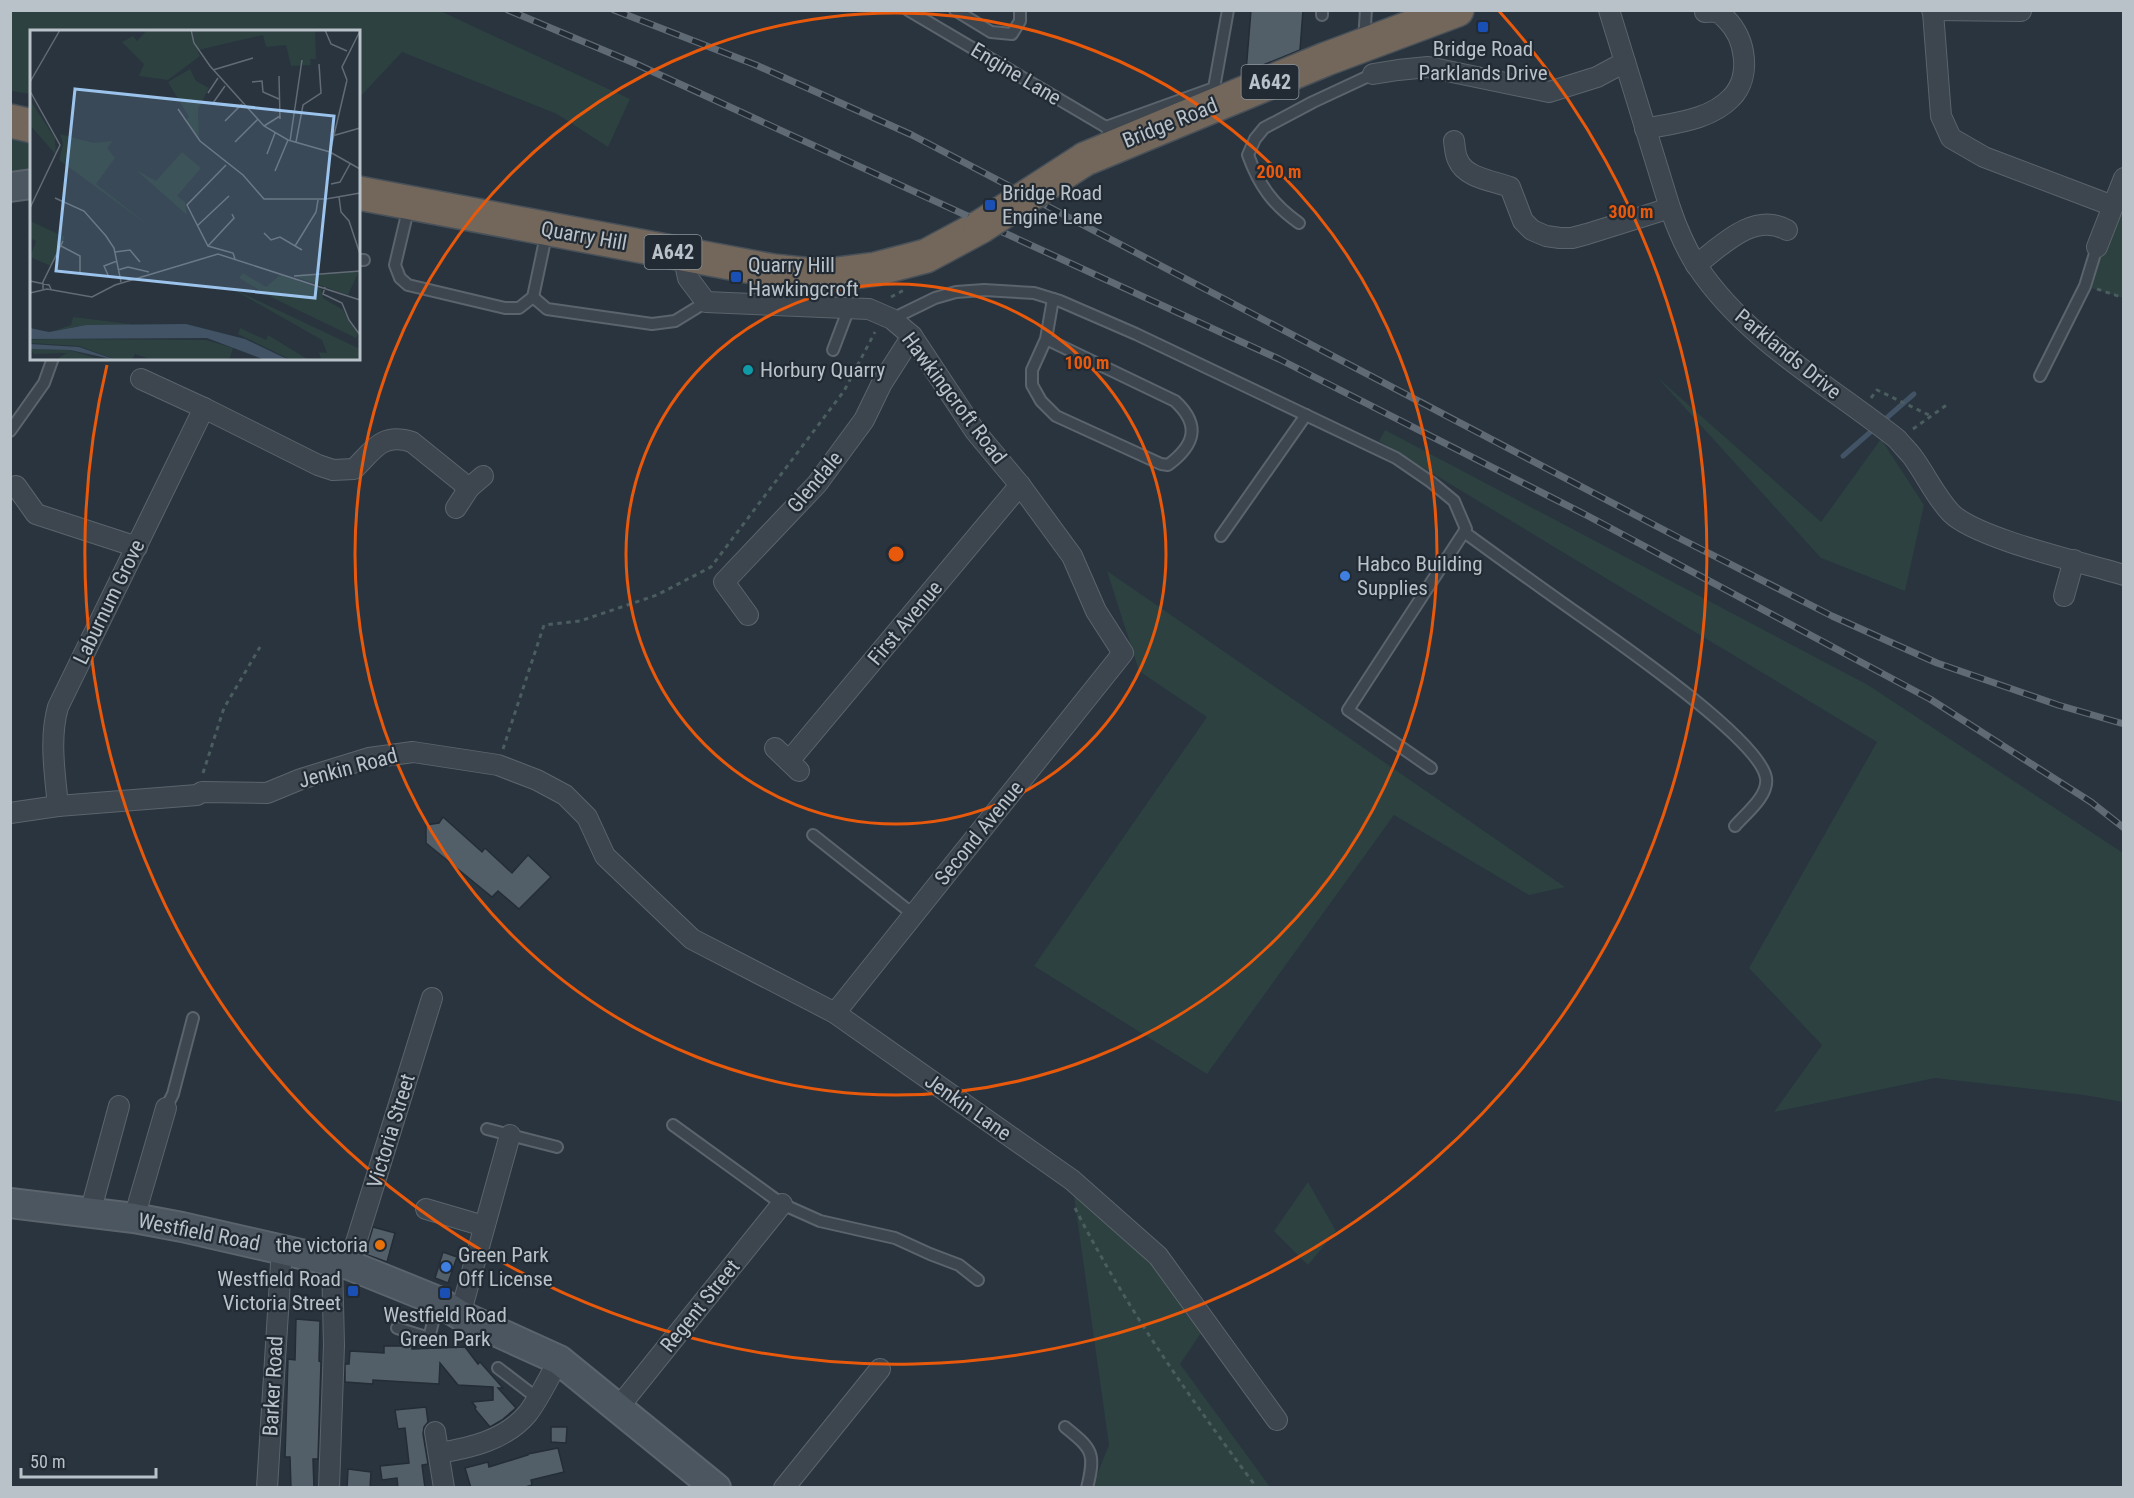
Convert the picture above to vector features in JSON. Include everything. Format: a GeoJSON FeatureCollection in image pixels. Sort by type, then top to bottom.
{"type":"FeatureCollection","features":[{"type":"Feature","properties":{"kind":"highway","name":"Bridge Road"},"geometry":{"type":"LineString","coordinates":[[980,227],[1085,159],[1111,136],[1369,60],[1457,10]]}},
{"type":"Feature","properties":{"kind":"highway"},"geometry":{"type":"LineString","coordinates":[[10,121],[30,126]]}},
{"type":"Feature","properties":{"kind":"highway","name":"Quarry Hill"},"geometry":{"type":"LineString","coordinates":[[360,193],[773,271],[822,276],[876,269],[926,256],[980,227]]}},
{"type":"Feature","properties":{"kind":"main road"},"geometry":{"type":"LineString","coordinates":[[10,186],[30,184]]}},
{"type":"Feature","properties":{"kind":"main road","name":"Westfield Road"},"geometry":{"type":"LineString","coordinates":[[10,1203],[134,1218],[282,1248],[341,1263],[449,1308],[559,1360],[716,1488]]}},
{"type":"Feature","properties":{"kind":"street","name":"Parklands Drive"},"geometry":{"type":"LineString","coordinates":[[1609,10],[1670,208],[1682,239],[1696,265],[1716,293],[1751,330],[1897,440],[1912,457],[1938,498],[1953,516],[1980,530],[2124,575]]}},
{"type":"Feature","properties":{"kind":"street"},"geometry":{"type":"LineString","coordinates":[[2021,11],[1932,11],[1941,116],[1951,138],[1984,157],[2113,206]]}},
{"type":"Feature","properties":{"kind":"street"},"geometry":{"type":"LineString","coordinates":[[1646,129],[1706,114],[1733,97],[1745,69],[1744,54],[1740,39],[1731,24],[1715,12]]}},
{"type":"Feature","properties":{"kind":"street"},"geometry":{"type":"LineString","coordinates":[[1369,60],[1398,70],[1428,68],[1549,92],[1597,77],[1625,62]]}},
{"type":"Feature","properties":{"kind":"street"},"geometry":{"type":"LineString","coordinates":[[1454,141],[1458,161],[1465,170],[1478,177],[1510,187],[1523,221],[1532,230],[1546,236],[1572,238],[1670,208]]}},
{"type":"Feature","properties":{"kind":"street"},"geometry":{"type":"LineString","coordinates":[[2097,247],[2124,178]]}},
{"type":"Feature","properties":{"kind":"street"},"geometry":{"type":"LineString","coordinates":[[1696,265],[1731,238],[1752,226],[1777,224],[1787,230]]}},
{"type":"Feature","properties":{"kind":"street"},"geometry":{"type":"LineString","coordinates":[[683,254],[688,278],[706,302]]}},
{"type":"Feature","properties":{"kind":"street","name":"Hawkingcroft Road"},"geometry":{"type":"LineString","coordinates":[[706,302],[869,309],[888,317],[912,336],[975,431],[1020,485],[1072,556],[1096,611],[1123,653]]}},
{"type":"Feature","properties":{"kind":"street","name":"Glendale"},"geometry":{"type":"LineString","coordinates":[[748,615],[724,582],[817,484],[864,420],[882,383],[912,336]]}},
{"type":"Feature","properties":{"kind":"street"},"geometry":{"type":"LineString","coordinates":[[141,379],[318,465],[333,470],[354,469],[381,442],[402,439],[412,442],[476,482],[456,508]]}},
{"type":"Feature","properties":{"kind":"street","name":"Laburnum Grove"},"geometry":{"type":"LineString","coordinates":[[57,806],[53,739],[58,707],[204,408]]}},
{"type":"Feature","properties":{"kind":"street","name":"First Avenue"},"geometry":{"type":"LineString","coordinates":[[788,760],[1020,485]]}},
{"type":"Feature","properties":{"kind":"street"},"geometry":{"type":"LineString","coordinates":[[16,486],[36,514],[137,547]]}},
{"type":"Feature","properties":{"kind":"street"},"geometry":{"type":"LineString","coordinates":[[2064,596],[2074,560]]}},
{"type":"Feature","properties":{"kind":"street","name":"Second Avenue"},"geometry":{"type":"LineString","coordinates":[[836,1013],[1123,653]]}},
{"type":"Feature","properties":{"kind":"street","name":"Jenkin Road"},"geometry":{"type":"LineString","coordinates":[[10,813],[57,806],[196,795],[202,792],[267,793],[301,779],[369,758],[413,752],[498,765],[537,780],[565,795],[588,817],[605,856]]}},
{"type":"Feature","properties":{"kind":"street","name":"Jenkin Lane"},"geometry":{"type":"LineString","coordinates":[[605,856],[692,939],[836,1013],[1072,1179],[1158,1256],[1277,1420]]}},
{"type":"Feature","properties":{"kind":"street","name":"Victoria Street"},"geometry":{"type":"LineString","coordinates":[[329,1488],[334,1345],[341,1263],[432,998]]}},
{"type":"Feature","properties":{"kind":"street"},"geometry":{"type":"LineString","coordinates":[[90,1213],[119,1106]]}},
{"type":"Feature","properties":{"kind":"street"},"geometry":{"type":"LineString","coordinates":[[134,1218],[166,1108]]}},
{"type":"Feature","properties":{"kind":"street"},"geometry":{"type":"LineString","coordinates":[[449,1308],[484,1226],[510,1135]]}},
{"type":"Feature","properties":{"kind":"street","name":"Regent Street"},"geometry":{"type":"LineString","coordinates":[[618,1408],[782,1204]]}},
{"type":"Feature","properties":{"kind":"street"},"geometry":{"type":"LineString","coordinates":[[426,1209],[484,1226]]}},
{"type":"Feature","properties":{"kind":"street","name":"Barker Road"},"geometry":{"type":"LineString","coordinates":[[267,1488],[282,1248]]}},
{"type":"Feature","properties":{"kind":"street"},"geometry":{"type":"LineString","coordinates":[[439,1453],[464,1449],[490,1440],[510,1429],[527,1414],[559,1360]]}},
{"type":"Feature","properties":{"kind":"street"},"geometry":{"type":"LineString","coordinates":[[784,1488],[880,1369]]}},
{"type":"Feature","properties":{"kind":"street"},"geometry":{"type":"LineString","coordinates":[[435,1432],[444,1488]]}},
{"type":"Feature","properties":{"kind":"lane","name":"Engine Lane"},"geometry":{"type":"LineString","coordinates":[[908,10],[1111,136]]}},
{"type":"Feature","properties":{"kind":"lane"},"geometry":{"type":"LineString","coordinates":[[954,10],[990,32],[1012,34],[1020,16],[1028,10]]}},
{"type":"Feature","properties":{"kind":"lane"},"geometry":{"type":"LineString","coordinates":[[1111,136],[1214,87],[1228,10]]}},
{"type":"Feature","properties":{"kind":"lane"},"geometry":{"type":"LineString","coordinates":[[1299,224],[1279,208],[1265,191],[1248,155],[1264,128],[1313,102],[1369,60],[1366,10]]}},
{"type":"Feature","properties":{"kind":"lane"},"geometry":{"type":"LineString","coordinates":[[410,203],[395,265],[400,278],[408,285],[505,308],[519,308],[533,297],[547,229]]}},
{"type":"Feature","properties":{"kind":"lane"},"geometry":{"type":"LineString","coordinates":[[2040,376],[2085,286],[2097,247]]}},
{"type":"Feature","properties":{"kind":"lane"},"geometry":{"type":"LineString","coordinates":[[888,317],[956,292],[984,290],[1034,293],[1053,299],[1136,334],[1396,458],[1454,501],[1466,529],[1347,710],[1431,768]]}},
{"type":"Feature","properties":{"kind":"lane"},"geometry":{"type":"LineString","coordinates":[[533,297],[547,309],[652,324],[675,321],[706,302]]}},
{"type":"Feature","properties":{"kind":"lane"},"geometry":{"type":"LineString","coordinates":[[1046,339],[1175,401],[1188,412],[1193,426],[1186,448],[1168,465],[1161,464],[1056,416],[1041,401],[1032,385],[1032,370],[1046,339],[1053,299]]}},
{"type":"Feature","properties":{"kind":"lane"},"geometry":{"type":"LineString","coordinates":[[833,350],[849,308]]}},
{"type":"Feature","properties":{"kind":"lane"},"geometry":{"type":"LineString","coordinates":[[10,431],[44,383],[52,360]]}},
{"type":"Feature","properties":{"kind":"lane"},"geometry":{"type":"LineString","coordinates":[[1221,536],[1306,415]]}},
{"type":"Feature","properties":{"kind":"lane"},"geometry":{"type":"LineString","coordinates":[[1464,532],[1666,678],[1731,731],[1753,754],[1763,767],[1766,785],[1764,793],[1735,826]]}},
{"type":"Feature","properties":{"kind":"lane"},"geometry":{"type":"LineString","coordinates":[[813,835],[914,915]]}},
{"type":"Feature","properties":{"kind":"lane"},"geometry":{"type":"LineString","coordinates":[[166,1108],[173,1094],[193,1018]]}},
{"type":"Feature","properties":{"kind":"lane"},"geometry":{"type":"LineString","coordinates":[[673,1125],[782,1204],[820,1221],[895,1238],[959,1265],[978,1280]]}},
{"type":"Feature","properties":{"kind":"lane"},"geometry":{"type":"LineString","coordinates":[[487,1129],[557,1147]]}},
{"type":"Feature","properties":{"kind":"lane"},"geometry":{"type":"LineString","coordinates":[[397,1328],[429,1338],[449,1308]]}},
{"type":"Feature","properties":{"kind":"lane"},"geometry":{"type":"LineString","coordinates":[[498,1368],[537,1398]]}},
{"type":"Feature","properties":{"kind":"lane"},"geometry":{"type":"LineString","coordinates":[[1065,1427],[1087,1445],[1091,1455],[1092,1465],[1087,1488]]}},
{"type":"Feature","properties":{"kind":"path"},"geometry":{"type":"LineString","coordinates":[[2085,286],[2124,298]]}},
{"type":"Feature","properties":{"kind":"path"},"geometry":{"type":"LineString","coordinates":[[498,765],[544,625],[580,621],[657,595],[711,567],[844,392],[888,317]]}},
{"type":"Feature","properties":{"kind":"path"},"geometry":{"type":"LineString","coordinates":[[1894,398],[1931,416]]}},
{"type":"Feature","properties":{"kind":"path"},"geometry":{"type":"LineString","coordinates":[[1897,440],[1948,404]]}},
{"type":"Feature","properties":{"kind":"path"},"geometry":{"type":"LineString","coordinates":[[196,795],[224,708],[260,647]]}},
{"type":"Feature","properties":{"kind":"path"},"geometry":{"type":"LineString","coordinates":[[1070,1200],[1103,1263],[1156,1346],[1201,1413],[1257,1488]]}},
{"type":"Feature","properties":{"kind":"green space"},"geometry":{"type":"Polygon","coordinates":[[[438,10],[630,99],[608,147],[557,114],[402,52],[360,97],[360,30],[30,30],[30,94],[11,91],[11,11],[438,10]]]}},
{"type":"Feature","properties":{"kind":"green space"},"geometry":{"type":"Polygon","coordinates":[[[10,121],[30,126],[30,184],[11,187],[10,121]]]}},
{"type":"Feature","properties":{"kind":"green space"},"geometry":{"type":"Polygon","coordinates":[[[2123,178],[2123,298],[2085,286],[2123,178]]]}},
{"type":"Feature","properties":{"kind":"green space"},"geometry":{"type":"Polygon","coordinates":[[[1657,377],[1821,522],[1881,439],[1924,505],[1905,591],[1821,558],[1657,377]]]}},
{"type":"Feature","properties":{"kind":"green space"},"geometry":{"type":"Polygon","coordinates":[[[1385,430],[1868,685],[2123,853],[2123,1102],[2084,1095],[1935,1078],[1774,1112],[1822,1045],[1749,968],[1877,742],[1379,441],[1385,430]]]}},
{"type":"Feature","properties":{"kind":"green space"},"geometry":{"type":"Polygon","coordinates":[[[1107,571],[1565,887],[1529,895],[1394,815],[1207,1074],[1034,966],[1207,717],[1139,671],[1107,571]]]}},
{"type":"Feature","properties":{"kind":"green space"},"geometry":{"type":"Polygon","coordinates":[[[1308,1182],[1336,1231],[1308,1265],[1274,1231],[1308,1182]]]}},
{"type":"Feature","properties":{"kind":"green space"},"geometry":{"type":"Polygon","coordinates":[[[1074,1196],[1150,1260],[1201,1333],[1180,1364],[1270,1487],[1092,1487],[1109,1445],[1074,1196]]]}},
{"type":"Feature","properties":{"kind":"building"},"geometry":{"type":"Polygon","coordinates":[[[1251,10],[1303,10],[1300,50],[1246,72],[1251,10]]]}},
{"type":"Feature","properties":{"kind":"building"},"geometry":{"type":"Polygon","coordinates":[[[443,817],[482,852],[485,848],[512,873],[528,855],[551,877],[519,909],[498,891],[492,897],[426,843],[426,825],[439,823],[443,817]]]}},
{"type":"Feature","properties":{"kind":"building","name":"the victoria"},"geometry":{"type":"Polygon","coordinates":[[[373,1227],[395,1233],[387,1262],[365,1254],[373,1227]]]}},
{"type":"Feature","properties":{"kind":"building","name":"Green Park Off License"},"geometry":{"type":"Polygon","coordinates":[[[443,1252],[457,1257],[448,1283],[435,1278],[443,1252]]]}},
{"type":"Feature","properties":{"kind":"building"},"geometry":{"type":"Polygon","coordinates":[[[296,1319],[320,1321],[318,1459],[313,1459],[314,1488],[291,1488],[290,1457],[285,1457],[288,1359],[295,1360],[296,1319]]]}},
{"type":"Feature","properties":{"kind":"building"},"geometry":{"type":"Polygon","coordinates":[[[384,1346],[412,1346],[412,1349],[465,1347],[478,1364],[480,1362],[503,1388],[498,1388],[516,1408],[490,1427],[472,1402],[493,1400],[493,1387],[458,1385],[440,1363],[439,1384],[373,1380],[373,1384],[345,1382],[345,1364],[349,1364],[350,1351],[384,1353],[384,1346]]]}},
{"type":"Feature","properties":{"kind":"building"},"geometry":{"type":"Polygon","coordinates":[[[426,1407],[428,1422],[423,1434],[428,1464],[422,1465],[425,1488],[398,1488],[397,1478],[382,1480],[380,1466],[409,1463],[405,1428],[398,1429],[395,1410],[426,1407]]]}},
{"type":"Feature","properties":{"kind":"building"},"geometry":{"type":"Polygon","coordinates":[[[551,1427],[567,1427],[566,1443],[551,1442],[551,1427]]]}},
{"type":"Feature","properties":{"kind":"building"},"geometry":{"type":"Polygon","coordinates":[[[558,1448],[564,1472],[531,1480],[532,1485],[522,1488],[471,1488],[465,1468],[488,1462],[489,1467],[528,1454],[558,1448]]]}},
{"type":"Feature","properties":{"kind":"building"},"geometry":{"type":"Polygon","coordinates":[[[348,1469],[371,1472],[370,1488],[347,1488],[348,1469]]]}},
{"type":"Feature","properties":{"kind":"waterway"},"geometry":{"type":"LineString","coordinates":[[1843,456],[1914,394]]}},
{"type":"Feature","properties":{"kind":"railway"},"geometry":{"type":"LineString","coordinates":[[508,10],[634,63],[1279,359],[1588,516],[1930,699],[2091,802],[2124,828]]}},
{"type":"Feature","properties":{"kind":"railway"},"geometry":{"type":"LineString","coordinates":[[614,10],[756,65],[912,135],[1832,616],[1937,663],[2058,705],[2124,724]]}},
{"type":"Feature","properties":{"kind":"place","name":"Bridge Road Parklands Drive"},"geometry":{"type":"Point","coordinates":[1483,27]}},
{"type":"Feature","properties":{"kind":"place","name":"Bridge Road Engine Lane"},"geometry":{"type":"Point","coordinates":[990,205]}},
{"type":"Feature","properties":{"kind":"place","name":"Quarry Hill Hawkingcroft"},"geometry":{"type":"Point","coordinates":[736,277]}},
{"type":"Feature","properties":{"kind":"place","name":"Horbury Quarry"},"geometry":{"type":"Point","coordinates":[748,370]}},
{"type":"Feature","properties":{"kind":"place","name":"Habco Building Supplies"},"geometry":{"type":"Point","coordinates":[1345,576]}},
{"type":"Feature","properties":{"kind":"place","name":"the victoria"},"geometry":{"type":"Point","coordinates":[380,1245]}},
{"type":"Feature","properties":{"kind":"place","name":"Green Park Off License"},"geometry":{"type":"Point","coordinates":[446,1267]}},
{"type":"Feature","properties":{"kind":"place","name":"Westfield Road Victoria Street"},"geometry":{"type":"Point","coordinates":[353,1291]}},
{"type":"Feature","properties":{"kind":"place","name":"Westfield Road Green Park"},"geometry":{"type":"Point","coordinates":[445,1293]}}]}
